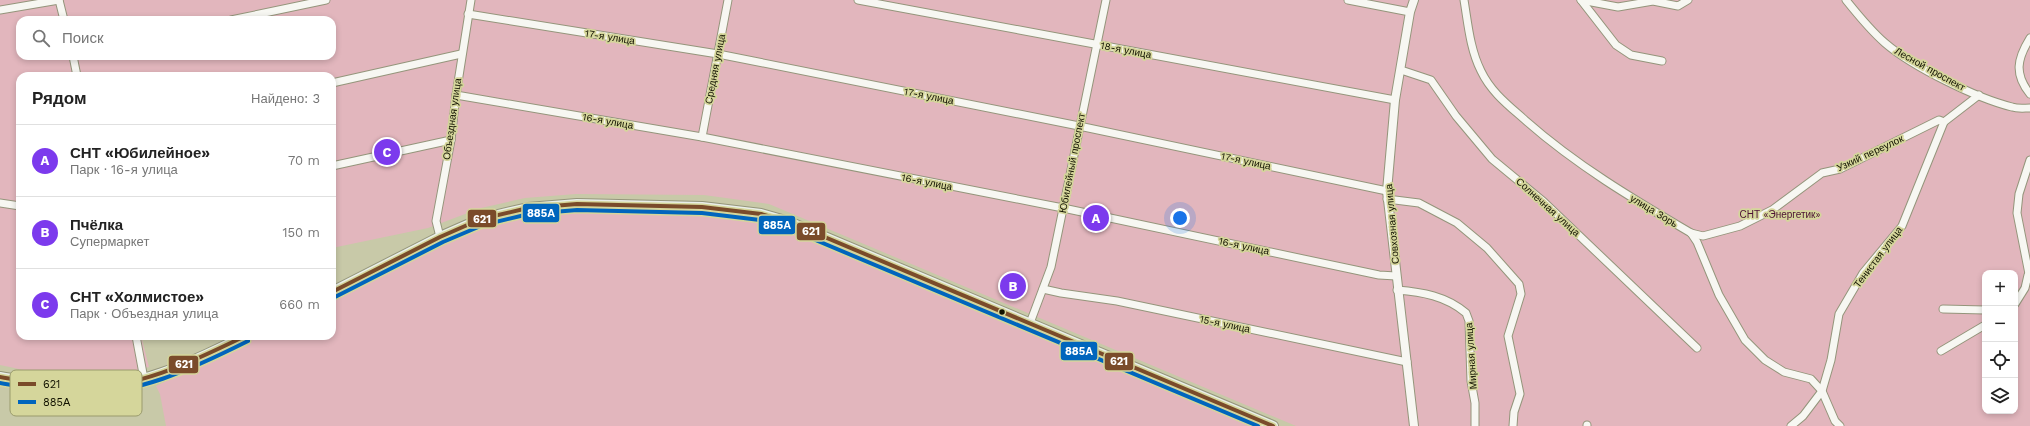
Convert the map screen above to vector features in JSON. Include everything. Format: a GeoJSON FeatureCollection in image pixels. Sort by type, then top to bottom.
{"type":"FeatureCollection","features":[{"type":"Feature","properties":{"kind":"main road"},"geometry":{"type":"LineString","coordinates":[[336,290],[440,237],[481,219],[535,208],[577,204],[730,209],[761,214],[789,222],[1273,426]]}},
{"type":"Feature","properties":{"kind":"main road"},"geometry":{"type":"LineString","coordinates":[[144,379],[208,355],[237,340]]}},
{"type":"Feature","properties":{"kind":"main road"},"geometry":{"type":"LineString","coordinates":[[0,377],[10,379]]}},
{"type":"Feature","properties":{"kind":"street"},"geometry":{"type":"LineString","coordinates":[[0,10],[59,0],[63,16]]}},
{"type":"Feature","properties":{"kind":"street"},"geometry":{"type":"LineString","coordinates":[[250,16],[326,0]]}},
{"type":"Feature","properties":{"kind":"street","name":"Объездная улица"},"geometry":{"type":"LineString","coordinates":[[440,237],[436,221],[451,140],[461,54],[471,0]]}},
{"type":"Feature","properties":{"kind":"street","name":"Средняя улица"},"geometry":{"type":"LineString","coordinates":[[702,138],[728,0]]}},
{"type":"Feature","properties":{"kind":"street","name":"18-я улица"},"geometry":{"type":"LineString","coordinates":[[858,0],[1395,100]]}},
{"type":"Feature","properties":{"kind":"street","name":"Юбилейный проспект"},"geometry":{"type":"LineString","coordinates":[[1030,323],[1051,267],[1106,0]]}},
{"type":"Feature","properties":{"kind":"street"},"geometry":{"type":"LineString","coordinates":[[1348,0],[1410,12]]}},
{"type":"Feature","properties":{"kind":"street","name":"Совхозная улица"},"geometry":{"type":"LineString","coordinates":[[1414,0],[1410,12],[1395,100],[1387,195],[1414,426]]}},
{"type":"Feature","properties":{"kind":"street","name":"улица Зорь"},"geometry":{"type":"LineString","coordinates":[[1464,0],[1473,51],[1481,71],[1496,95],[1543,136],[1609,185],[1691,233]]}},
{"type":"Feature","properties":{"kind":"street"},"geometry":{"type":"LineString","coordinates":[[1581,0],[1618,7],[1653,1],[1678,6],[1688,0]]}},
{"type":"Feature","properties":{"kind":"street"},"geometry":{"type":"LineString","coordinates":[[1581,0],[1616,45],[1631,54],[1662,61]]}},
{"type":"Feature","properties":{"kind":"street","name":"Лесной проспект"},"geometry":{"type":"LineString","coordinates":[[1846,0],[1864,22],[1892,47],[1949,82],[2014,108],[2030,108]]}},
{"type":"Feature","properties":{"kind":"street","name":"17-я улица"},"geometry":{"type":"LineString","coordinates":[[468,14],[718,54],[1079,126],[1419,203],[1457,223],[1487,248],[1520,284],[1520,294],[1508,336],[1520,394],[1514,412],[1513,426]]}},
{"type":"Feature","properties":{"kind":"street"},"geometry":{"type":"LineString","coordinates":[[2030,38],[2017,70],[2021,82],[2030,94]]}},
{"type":"Feature","properties":{"kind":"street"},"geometry":{"type":"LineString","coordinates":[[336,81],[461,54]]}},
{"type":"Feature","properties":{"kind":"street"},"geometry":{"type":"LineString","coordinates":[[74,60],[76,72]]}},
{"type":"Feature","properties":{"kind":"street","name":"Солнечная улица"},"geometry":{"type":"LineString","coordinates":[[1401,70],[1430,80],[1456,116],[1492,159],[1544,202],[1697,348]]}},
{"type":"Feature","properties":{"kind":"street","name":"16-я улица"},"geometry":{"type":"LineString","coordinates":[[456,95],[702,138],[1063,208],[1379,275],[1396,276]]}},
{"type":"Feature","properties":{"kind":"street"},"geometry":{"type":"LineString","coordinates":[[1944,122],[1979,95]]}},
{"type":"Feature","properties":{"kind":"street","name":"Узкий переулок"},"geometry":{"type":"LineString","coordinates":[[1691,233],[1703,236],[1740,226],[1772,210],[1822,173],[1840,169],[1939,120],[1944,122]]}},
{"type":"Feature","properties":{"kind":"street","name":"Тенистая улица"},"geometry":{"type":"LineString","coordinates":[[1791,426],[1803,416],[1822,391],[1831,360],[1838,314],[1863,274],[1902,226],[1944,122]]}},
{"type":"Feature","properties":{"kind":"street"},"geometry":{"type":"LineString","coordinates":[[336,165],[451,140]]}},
{"type":"Feature","properties":{"kind":"street"},"geometry":{"type":"LineString","coordinates":[[2018,299],[2025,288],[2029,277],[2017,213],[2019,194],[2030,160]]}},
{"type":"Feature","properties":{"kind":"street"},"geometry":{"type":"LineString","coordinates":[[0,203],[16,205]]}},
{"type":"Feature","properties":{"kind":"street"},"geometry":{"type":"LineString","coordinates":[[1691,233],[1697,242],[1718,295],[1745,340],[1765,360],[1784,372],[1811,379],[1822,391],[1835,421],[1840,426]]}},
{"type":"Feature","properties":{"kind":"street","name":"15-я улица"},"geometry":{"type":"LineString","coordinates":[[1043,289],[1117,301],[1407,362]]}},
{"type":"Feature","properties":{"kind":"street","name":"Мирная улица"},"geometry":{"type":"LineString","coordinates":[[1397,290],[1423,292],[1438,296],[1466,313],[1469,321],[1471,381],[1475,403],[1475,426]]}},
{"type":"Feature","properties":{"kind":"street"},"geometry":{"type":"LineString","coordinates":[[1943,309],[1982,310]]}},
{"type":"Feature","properties":{"kind":"street"},"geometry":{"type":"LineString","coordinates":[[1941,351],[1982,327]]}},
{"type":"Feature","properties":{"kind":"street"},"geometry":{"type":"LineString","coordinates":[[137,340],[144,379]]}},
{"type":"Feature","properties":{"kind":"green space","name":"СНТ «Энергетик»"},"geometry":{"type":"Polygon","coordinates":[[[0,0],[2030,0],[2030,426],[1296,426],[769,204],[704,195],[576,194],[525,198],[481,208],[428,228],[336,247],[336,72],[16,72],[16,340],[142,340],[149,367],[136,370],[24,370],[0,365],[0,0]]]}},
{"type":"Feature","properties":{"kind":"green space"},"geometry":{"type":"Polygon","coordinates":[[[577,212],[682,214],[734,219],[786,230],[1251,426],[166,426],[160,394],[156,386],[250,340],[336,340],[336,298],[484,226],[530,215],[577,212]]]}},
{"type":"Feature","properties":{"kind":"transit line","name":"621"},"geometry":{"type":"LineString","coordinates":[[336,290],[440,237],[481,219],[528,208],[577,204],[702,207],[761,214],[789,222],[1273,426]]}},
{"type":"Feature","properties":{"kind":"transit line","name":"885А"},"geometry":{"type":"LineString","coordinates":[[336,296],[443,242],[483,225],[529,214],[577,210],[702,213],[760,220],[787,228],[1258,426]]}},
{"type":"Feature","properties":{"kind":"transit line","name":"621"},"geometry":{"type":"LineString","coordinates":[[142,379],[183,365],[237,340]]}},
{"type":"Feature","properties":{"kind":"transit line","name":"885А"},"geometry":{"type":"LineString","coordinates":[[142,385],[184,371],[248,341]]}},
{"type":"Feature","properties":{"kind":"transit line","name":"621"},"geometry":{"type":"LineString","coordinates":[[0,377],[10,379]]}},
{"type":"Feature","properties":{"kind":"transit line","name":"885А"},"geometry":{"type":"LineString","coordinates":[[0,383],[10,385]]}},
{"type":"Feature","properties":{"kind":"place","name":"СНТ «Холмистое»"},"geometry":{"type":"Point","coordinates":[387,152]}},
{"type":"Feature","properties":{"kind":"place","name":"СНТ «Юбилейное»"},"geometry":{"type":"Point","coordinates":[1096,218]}},
{"type":"Feature","properties":{"kind":"place","name":"Пчёлка"},"geometry":{"type":"Point","coordinates":[1013,286]}}]}
